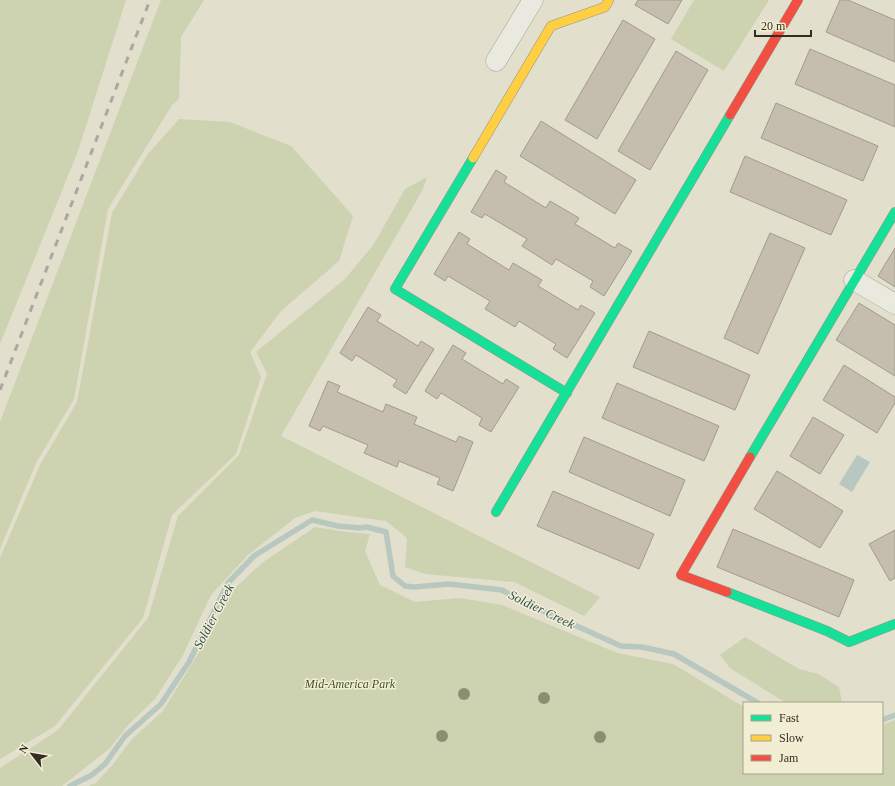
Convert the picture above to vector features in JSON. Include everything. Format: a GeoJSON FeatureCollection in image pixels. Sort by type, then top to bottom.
{"type":"FeatureCollection","features":[{"type":"Feature","properties":{"kind":"street"},"geometry":{"type":"LineString","coordinates":[[496,61],[533,0]]}},
{"type":"Feature","properties":{"kind":"street"},"geometry":{"type":"LineString","coordinates":[[567,393],[395,289],[551,26],[605,7],[608,0]]}},
{"type":"Feature","properties":{"kind":"street"},"geometry":{"type":"LineString","coordinates":[[496,512],[798,0]]}},
{"type":"Feature","properties":{"kind":"street"},"geometry":{"type":"LineString","coordinates":[[895,212],[681,575],[826,631],[849,642],[895,624]]}},
{"type":"Feature","properties":{"kind":"street"},"geometry":{"type":"LineString","coordinates":[[854,280],[895,304]]}},
{"type":"Feature","properties":{"kind":"green space"},"geometry":{"type":"Polygon","coordinates":[[[0,0],[126,0],[78,151],[0,344],[0,0]]]}},
{"type":"Feature","properties":{"kind":"green space"},"geometry":{"type":"Polygon","coordinates":[[[161,0],[204,0],[181,37],[179,99],[172,105],[108,209],[74,399],[36,463],[0,549],[0,422],[161,0]]]}},
{"type":"Feature","properties":{"kind":"green space"},"geometry":{"type":"Polygon","coordinates":[[[694,0],[769,0],[724,71],[671,39],[694,0]]]}},
{"type":"Feature","properties":{"kind":"green space"},"geometry":{"type":"Polygon","coordinates":[[[179,119],[230,122],[291,146],[353,216],[339,261],[281,311],[250,352],[261,377],[236,454],[172,515],[143,618],[55,726],[0,759],[0,558],[40,465],[77,402],[112,213],[147,155],[179,119]]]}},
{"type":"Feature","properties":{"kind":"green space"},"geometry":{"type":"Polygon","coordinates":[[[427,177],[423,189],[281,436],[600,597],[584,616],[514,582],[425,574],[405,567],[407,538],[386,521],[315,511],[295,518],[248,555],[211,595],[183,655],[155,699],[130,723],[110,748],[62,786],[0,786],[0,768],[58,730],[148,618],[178,516],[239,455],[267,374],[256,352],[345,279],[374,244],[405,189],[427,177]]]}},
{"type":"Feature","properties":{"kind":"green space","name":"Mid-America Park"},"geometry":{"type":"Polygon","coordinates":[[[315,527],[370,534],[365,551],[380,585],[415,602],[460,598],[502,605],[617,653],[673,664],[743,706],[743,774],[883,774],[883,725],[895,720],[895,786],[88,786],[96,783],[114,763],[132,739],[163,711],[207,639],[233,590],[262,563],[315,527]]]}},
{"type":"Feature","properties":{"kind":"green space"},"geometry":{"type":"Polygon","coordinates":[[[745,637],[799,669],[818,674],[839,687],[842,702],[784,702],[730,668],[720,655],[745,637]]]}},
{"type":"Feature","properties":{"kind":"shaded area"},"geometry":{"type":"Polygon","coordinates":[[[857,455],[870,462],[852,492],[839,484],[857,455]]]}},
{"type":"Feature","properties":{"kind":"building"},"geometry":{"type":"Polygon","coordinates":[[[638,0],[682,0],[668,24],[635,5],[638,0]]]}},
{"type":"Feature","properties":{"kind":"building"},"geometry":{"type":"Polygon","coordinates":[[[840,0],[848,0],[895,20],[895,62],[826,32],[840,0]]]}},
{"type":"Feature","properties":{"kind":"building"},"geometry":{"type":"Polygon","coordinates":[[[623,20],[655,39],[597,139],[565,120],[623,20]]]}},
{"type":"Feature","properties":{"kind":"building"},"geometry":{"type":"Polygon","coordinates":[[[810,49],[895,85],[895,127],[795,84],[810,49]]]}},
{"type":"Feature","properties":{"kind":"building"},"geometry":{"type":"Polygon","coordinates":[[[676,51],[708,70],[650,170],[618,151],[676,51]]]}},
{"type":"Feature","properties":{"kind":"building"},"geometry":{"type":"Polygon","coordinates":[[[776,103],[878,146],[863,181],[761,138],[776,103]]]}},
{"type":"Feature","properties":{"kind":"building"},"geometry":{"type":"Polygon","coordinates":[[[541,121],[636,180],[615,214],[520,156],[541,121]]]}},
{"type":"Feature","properties":{"kind":"building"},"geometry":{"type":"Polygon","coordinates":[[[745,156],[847,200],[831,235],[730,192],[745,156]]]}},
{"type":"Feature","properties":{"kind":"building"},"geometry":{"type":"Polygon","coordinates":[[[496,170],[507,177],[504,182],[546,208],[550,201],[579,218],[575,224],[615,248],[618,243],[632,251],[604,296],[590,287],[593,281],[556,259],[552,265],[522,246],[527,239],[485,214],[482,218],[471,212],[496,170]]]}},
{"type":"Feature","properties":{"kind":"building"},"geometry":{"type":"Polygon","coordinates":[[[459,232],[470,239],[467,244],[509,270],[513,263],[542,280],[538,286],[578,310],[581,305],[595,313],[567,358],[553,349],[556,344],[519,321],[515,327],[485,309],[490,301],[448,276],[445,281],[434,274],[459,232]]]}},
{"type":"Feature","properties":{"kind":"building"},"geometry":{"type":"Polygon","coordinates":[[[770,233],[805,248],[758,354],[724,338],[770,233]]]}},
{"type":"Feature","properties":{"kind":"building"},"geometry":{"type":"Polygon","coordinates":[[[895,248],[895,287],[878,276],[895,248]]]}},
{"type":"Feature","properties":{"kind":"building"},"geometry":{"type":"Polygon","coordinates":[[[859,303],[895,325],[895,376],[836,340],[859,303]]]}},
{"type":"Feature","properties":{"kind":"building"},"geometry":{"type":"Polygon","coordinates":[[[368,307],[381,315],[377,321],[418,346],[421,341],[434,349],[406,394],[393,386],[397,380],[356,355],[352,361],[340,353],[368,307]]]}},
{"type":"Feature","properties":{"kind":"building"},"geometry":{"type":"Polygon","coordinates":[[[649,331],[750,375],[735,410],[633,367],[649,331]]]}},
{"type":"Feature","properties":{"kind":"building"},"geometry":{"type":"Polygon","coordinates":[[[453,345],[466,353],[462,359],[503,384],[506,379],[519,387],[491,432],[479,425],[482,418],[441,393],[437,399],[425,391],[453,345]]]}},
{"type":"Feature","properties":{"kind":"building"},"geometry":{"type":"Polygon","coordinates":[[[844,365],[895,397],[895,403],[877,433],[823,400],[844,365]]]}},
{"type":"Feature","properties":{"kind":"building"},"geometry":{"type":"Polygon","coordinates":[[[328,381],[340,386],[337,392],[383,412],[386,404],[417,417],[414,424],[456,442],[459,436],[473,442],[453,491],[437,484],[440,478],[399,461],[397,467],[364,453],[368,445],[323,426],[320,431],[309,426],[328,381]]]}},
{"type":"Feature","properties":{"kind":"building"},"geometry":{"type":"Polygon","coordinates":[[[617,383],[719,426],[704,461],[602,418],[617,383]]]}},
{"type":"Feature","properties":{"kind":"building"},"geometry":{"type":"Polygon","coordinates":[[[813,417],[844,435],[820,474],[790,456],[813,417]]]}},
{"type":"Feature","properties":{"kind":"building"},"geometry":{"type":"Polygon","coordinates":[[[584,437],[685,480],[670,516],[569,472],[584,437]]]}},
{"type":"Feature","properties":{"kind":"building"},"geometry":{"type":"Polygon","coordinates":[[[777,471],[843,511],[820,548],[754,509],[777,471]]]}},
{"type":"Feature","properties":{"kind":"building"},"geometry":{"type":"Polygon","coordinates":[[[553,491],[654,534],[639,569],[537,526],[553,491]]]}},
{"type":"Feature","properties":{"kind":"building"},"geometry":{"type":"Polygon","coordinates":[[[733,529],[854,580],[839,617],[717,567],[733,529]]]}},
{"type":"Feature","properties":{"kind":"building"},"geometry":{"type":"Polygon","coordinates":[[[895,530],[895,578],[890,581],[869,544],[895,530]]]}},
{"type":"Feature","properties":{"kind":"waterway","name":"Soldier Creek"},"geometry":{"type":"LineString","coordinates":[[70,786],[92,775],[105,764],[125,736],[161,704],[189,662],[228,583],[254,556],[312,520],[338,526],[360,528],[367,527],[386,532],[393,576],[405,586],[414,587],[449,584],[502,590],[521,601],[621,646],[642,647],[674,654],[756,702]]}},
{"type":"Feature","properties":{"kind":"waterway","name":"Soldier Creek"},"geometry":{"type":"LineString","coordinates":[[883,720],[895,715]]}},
{"type":"Feature","properties":{"kind":"railway"},"geometry":{"type":"LineString","coordinates":[[0,390],[150,0]]}},
{"type":"Feature","properties":{"kind":"traffic: fast"},"geometry":{"type":"LineString","coordinates":[[496,512],[730,115]]}},
{"type":"Feature","properties":{"kind":"traffic: fast"},"geometry":{"type":"LineString","coordinates":[[473,158],[395,289],[567,393]]}},
{"type":"Feature","properties":{"kind":"traffic: fast"},"geometry":{"type":"LineString","coordinates":[[750,457],[895,212]]}},
{"type":"Feature","properties":{"kind":"traffic: fast"},"geometry":{"type":"LineString","coordinates":[[727,592],[827,631],[849,642],[895,624]]}},
{"type":"Feature","properties":{"kind":"traffic: slow"},"geometry":{"type":"LineString","coordinates":[[473,158],[551,26],[605,7],[609,0]]}},
{"type":"Feature","properties":{"kind":"traffic: jam"},"geometry":{"type":"LineString","coordinates":[[730,115],[798,0]]}},
{"type":"Feature","properties":{"kind":"traffic: jam"},"geometry":{"type":"LineString","coordinates":[[727,592],[681,575],[750,457]]}}]}
